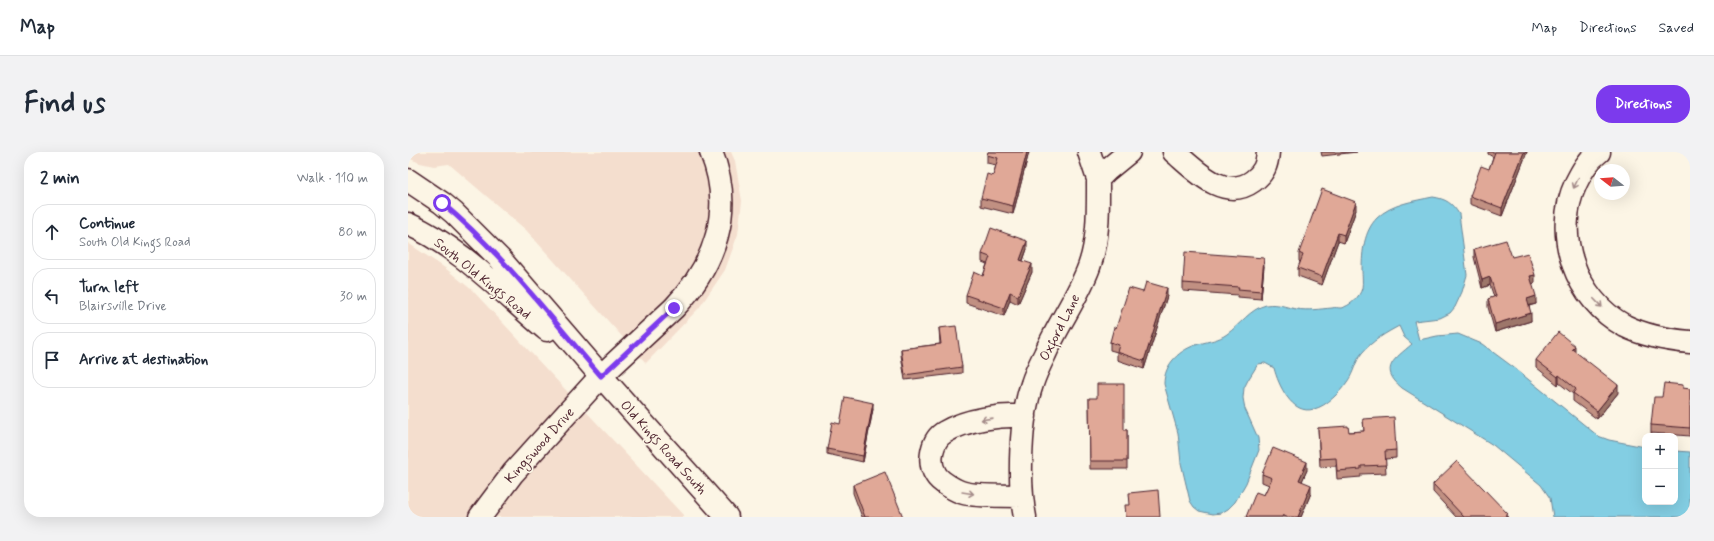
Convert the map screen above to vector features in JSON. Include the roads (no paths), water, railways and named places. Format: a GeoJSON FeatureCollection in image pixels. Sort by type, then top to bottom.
{"type":"FeatureCollection","features":[{"type":"Feature","properties":{"kind":"street","name":"Kingswood Drive"},"geometry":{"type":"LineString","coordinates":[[480,517],[513,474],[601,376],[685,297],[706,265],[716,241],[721,211],[719,179],[711,152]]}},
{"type":"Feature","properties":{"kind":"street","name":"Oxford Lane"},"geometry":{"type":"LineString","coordinates":[[1025,517],[1022,496],[1022,445],[1025,416],[1032,384],[1045,353],[1089,266],[1096,232],[1098,180],[1089,152]]}},
{"type":"Feature","properties":{"kind":"street"},"geometry":{"type":"LineString","coordinates":[[1098,180],[1111,166],[1130,152]]}},
{"type":"Feature","properties":{"kind":"street"},"geometry":{"type":"LineString","coordinates":[[1174,152],[1205,178],[1217,185],[1227,188],[1238,188],[1249,184],[1258,177],[1265,170],[1268,152]]}},
{"type":"Feature","properties":{"kind":"street"},"geometry":{"type":"LineString","coordinates":[[1599,152],[1592,157],[1581,172],[1572,191],[1567,211],[1566,232],[1569,252],[1582,283],[1594,300],[1624,325],[1642,333],[1660,338],[1690,342]]}},
{"type":"Feature","properties":{"kind":"street","name":"South Old Kings Road"},"geometry":{"type":"LineString","coordinates":[[408,180],[442,203],[476,233],[601,376]]}},
{"type":"Feature","properties":{"kind":"street","name":"South Old Kings Road"},"geometry":{"type":"LineString","coordinates":[[408,224],[428,234],[464,259],[601,376]]}},
{"type":"Feature","properties":{"kind":"street","name":"Old Kings Road South"},"geometry":{"type":"LineString","coordinates":[[601,376],[727,517]]}},
{"type":"Feature","properties":{"kind":"street"},"geometry":{"type":"LineString","coordinates":[[1022,496],[964,493],[951,487],[936,475],[931,460],[933,448],[943,433],[964,423],[1013,415],[1025,416]]}},
{"type":"Feature","properties":{"kind":"water"},"geometry":{"type":"Polygon","coordinates":[[[1433,197],[1442,199],[1454,207],[1459,214],[1467,275],[1462,292],[1455,307],[1450,313],[1440,318],[1414,321],[1419,340],[1437,336],[1458,334],[1482,344],[1513,367],[1598,436],[1609,440],[1642,446],[1642,505],[1678,505],[1678,451],[1690,452],[1690,517],[1553,517],[1550,498],[1541,485],[1493,445],[1402,388],[1395,381],[1391,375],[1390,369],[1392,364],[1400,354],[1412,344],[1404,337],[1399,326],[1389,331],[1370,345],[1360,356],[1341,390],[1324,405],[1314,409],[1306,410],[1299,408],[1287,397],[1274,368],[1265,363],[1258,364],[1244,388],[1243,398],[1245,409],[1258,438],[1259,450],[1246,483],[1235,502],[1221,513],[1213,514],[1199,511],[1194,507],[1190,501],[1181,463],[1178,433],[1164,384],[1167,370],[1174,358],[1192,346],[1224,336],[1255,310],[1266,305],[1278,305],[1296,309],[1314,310],[1341,308],[1348,305],[1357,298],[1362,288],[1363,249],[1369,229],[1377,218],[1389,209],[1433,197]]]}}]}
